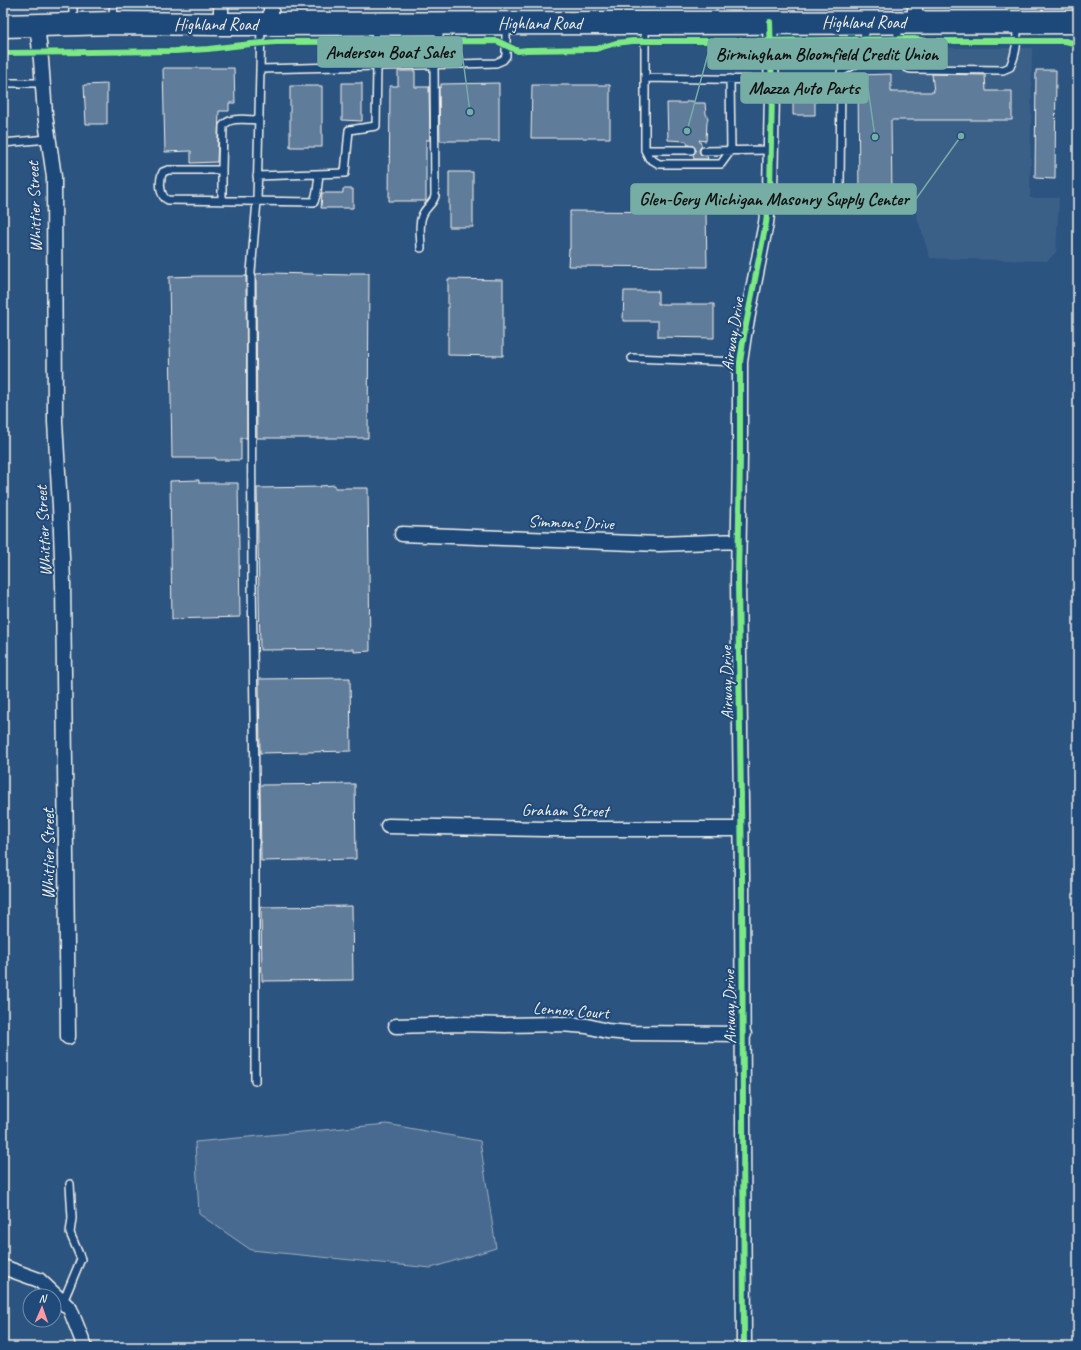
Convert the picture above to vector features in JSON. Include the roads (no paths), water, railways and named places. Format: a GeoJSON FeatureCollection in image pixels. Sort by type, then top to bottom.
{"type":"FeatureCollection","features":[{"type":"Feature","properties":{"kind":"highway","name":"Highland Road"},"geometry":{"type":"LineString","coordinates":[[3,26],[37,26],[73,13],[113,13],[221,24],[267,17],[375,24],[866,22],[909,16],[1017,22],[1078,22]]}},
{"type":"Feature","properties":{"kind":"street"},"geometry":{"type":"LineString","coordinates":[[221,3],[221,24]]}},
{"type":"Feature","properties":{"kind":"street","name":"Airway Drive"},"geometry":{"type":"LineString","coordinates":[[744,1347],[744,1034],[738,626],[740,362],[766,223],[770,190],[772,80],[770,22]]}},
{"type":"Feature","properties":{"kind":"street","name":"Whittier Street"},"geometry":{"type":"LineString","coordinates":[[37,26],[45,114],[54,177],[55,422],[63,583],[68,1037]]}},
{"type":"Feature","properties":{"kind":"street","name":"Simmons Drive"},"geometry":{"type":"LineString","coordinates":[[402,534],[659,544],[739,541]]}},
{"type":"Feature","properties":{"kind":"street","name":"Graham Street"},"geometry":{"type":"LineString","coordinates":[[388,826],[553,829],[742,829]]}},
{"type":"Feature","properties":{"kind":"street","name":"Lennox Court"},"geometry":{"type":"LineString","coordinates":[[396,1026],[560,1024],[587,1026],[607,1031],[629,1033],[744,1034]]}},
{"type":"Feature","properties":{"kind":"street"},"geometry":{"type":"LineString","coordinates":[[3,1268],[39,1280],[63,1302],[70,1309],[85,1347]]}},
{"type":"Feature","properties":{"kind":"lane"},"geometry":{"type":"LineString","coordinates":[[909,16],[898,47],[900,61],[906,67],[923,70],[1003,70],[1010,67],[1017,49],[1017,22]]}},
{"type":"Feature","properties":{"kind":"lane"},"geometry":{"type":"LineString","coordinates":[[255,1082],[255,783],[252,580],[251,272],[257,201],[260,69],[267,17]]}},
{"type":"Feature","properties":{"kind":"lane"},"geometry":{"type":"LineString","coordinates":[[840,186],[841,72],[862,61],[866,22]]}},
{"type":"Feature","properties":{"kind":"lane"},"geometry":{"type":"LineString","coordinates":[[421,248],[421,218],[424,212],[434,201],[435,196],[436,64],[438,23]]}},
{"type":"Feature","properties":{"kind":"lane"},"geometry":{"type":"LineString","coordinates":[[260,69],[496,63],[503,60],[506,56],[506,23]]}},
{"type":"Feature","properties":{"kind":"lane"},"geometry":{"type":"LineString","coordinates":[[645,23],[645,150],[649,158],[659,164],[721,164],[731,150],[730,79]]}},
{"type":"Feature","properties":{"kind":"lane"},"geometry":{"type":"LineString","coordinates":[[257,176],[346,173],[349,130],[376,126],[377,66],[375,24]]}},
{"type":"Feature","properties":{"kind":"lane"},"geometry":{"type":"LineString","coordinates":[[645,78],[772,80]]}},
{"type":"Feature","properties":{"kind":"lane"},"geometry":{"type":"LineString","coordinates":[[3,83],[43,83]]}},
{"type":"Feature","properties":{"kind":"lane"},"geometry":{"type":"LineString","coordinates":[[222,201],[223,126],[226,122],[231,120],[258,120]]}},
{"type":"Feature","properties":{"kind":"lane"},"geometry":{"type":"LineString","coordinates":[[3,143],[48,139]]}},
{"type":"Feature","properties":{"kind":"lane"},"geometry":{"type":"LineString","coordinates":[[645,150],[691,150]]}},
{"type":"Feature","properties":{"kind":"lane"},"geometry":{"type":"LineString","coordinates":[[704,151],[771,150]]}},
{"type":"Feature","properties":{"kind":"lane"},"geometry":{"type":"LineString","coordinates":[[222,170],[168,170],[163,172],[161,176],[161,195],[164,199],[168,200],[314,202],[319,174]]}},
{"type":"Feature","properties":{"kind":"lane"},"geometry":{"type":"LineString","coordinates":[[632,358],[740,362]]}},
{"type":"Feature","properties":{"kind":"lane"},"geometry":{"type":"LineString","coordinates":[[63,1302],[81,1259],[70,1233],[72,1218],[70,1184]]}},
{"type":"Feature","properties":{"kind":"place","name":"Anderson Boat Sales"},"geometry":{"type":"Point","coordinates":[470,112]}},
{"type":"Feature","properties":{"kind":"place","name":"Birmingham Bloomfield Credit Union"},"geometry":{"type":"Point","coordinates":[687,131]}},
{"type":"Feature","properties":{"kind":"place","name":"Glen-Gery Michigan Masonry Supply Center"},"geometry":{"type":"Point","coordinates":[961,136]}},
{"type":"Feature","properties":{"kind":"place","name":"Mazza Auto Parts"},"geometry":{"type":"Point","coordinates":[875,137]}}]}
